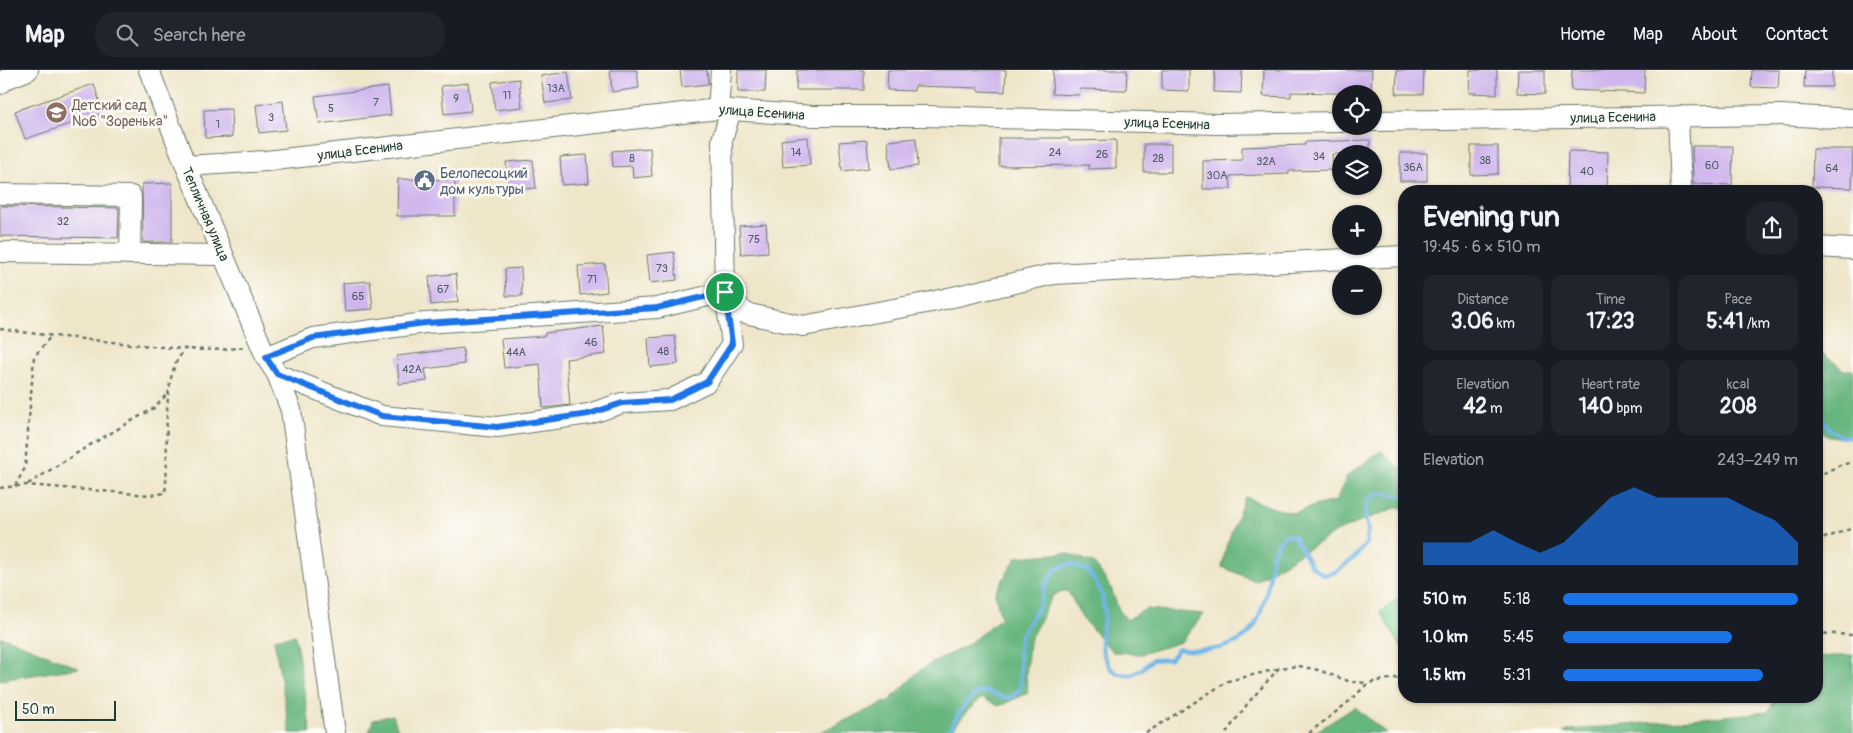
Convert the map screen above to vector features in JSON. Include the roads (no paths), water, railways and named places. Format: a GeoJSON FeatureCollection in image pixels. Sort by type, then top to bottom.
{"type":"FeatureCollection","features":[{"type":"Feature","properties":{"kind":"street"},"geometry":{"type":"LineString","coordinates":[[0,83],[28,70]]}},
{"type":"Feature","properties":{"kind":"street","name":"Тепличная улица"},"geometry":{"type":"LineString","coordinates":[[149,70],[223,255],[292,410],[335,733]]}},
{"type":"Feature","properties":{"kind":"street"},"geometry":{"type":"LineString","coordinates":[[268,358],[382,416],[497,427],[589,414],[622,403],[670,400],[707,382],[732,344],[725,292],[722,140],[724,109],[721,70]]}},
{"type":"Feature","properties":{"kind":"street","name":"улица Есенина"},"geometry":{"type":"LineString","coordinates":[[186,166],[266,161],[724,109],[813,116],[924,116],[1217,124],[1332,122]]}},
{"type":"Feature","properties":{"kind":"street","name":"улица Есенина"},"geometry":{"type":"LineString","coordinates":[[1382,122],[1780,115],[1853,119]]}},
{"type":"Feature","properties":{"kind":"street"},"geometry":{"type":"LineString","coordinates":[[1678,116],[1682,185]]}},
{"type":"Feature","properties":{"kind":"street"},"geometry":{"type":"LineString","coordinates":[[0,194],[131,196],[130,254]]}},
{"type":"Feature","properties":{"kind":"street"},"geometry":{"type":"LineString","coordinates":[[1823,247],[1853,248]]}},
{"type":"Feature","properties":{"kind":"street"},"geometry":{"type":"LineString","coordinates":[[0,252],[223,255]]}},
{"type":"Feature","properties":{"kind":"street"},"geometry":{"type":"LineString","coordinates":[[725,292],[746,313],[803,326],[931,302],[1054,274],[1398,256]]}},
{"type":"Feature","properties":{"kind":"street"},"geometry":{"type":"LineString","coordinates":[[268,358],[313,338],[425,323],[657,308],[725,292]]}},
{"type":"Feature","properties":{"kind":"waterway"},"geometry":{"type":"LineString","coordinates":[[1823,420],[1830,429],[1841,437],[1850,436],[1853,433]]}},
{"type":"Feature","properties":{"kind":"waterway"},"geometry":{"type":"LineString","coordinates":[[947,733],[965,704],[975,694],[986,691],[1004,698],[1012,697],[1019,690],[1021,680],[1019,651],[1021,635],[1040,604],[1045,585],[1056,569],[1071,564],[1088,571],[1101,591],[1105,613],[1101,636],[1103,654],[1111,669],[1118,674],[1131,675],[1142,669],[1152,660],[1170,659],[1178,649],[1208,650],[1238,641],[1256,624],[1268,585],[1274,551],[1285,535],[1294,536],[1311,566],[1323,575],[1336,572],[1354,558],[1366,544],[1368,531],[1365,514],[1368,501],[1377,493],[1398,495]]}},
{"type":"Feature","properties":{"kind":"place","name":"Детский сад №6 \"Зоренька\""},"geometry":{"type":"Point","coordinates":[56,113]}},
{"type":"Feature","properties":{"kind":"place","name":"Белопесоцкий дом культуры"},"geometry":{"type":"Point","coordinates":[424,181]}}]}
